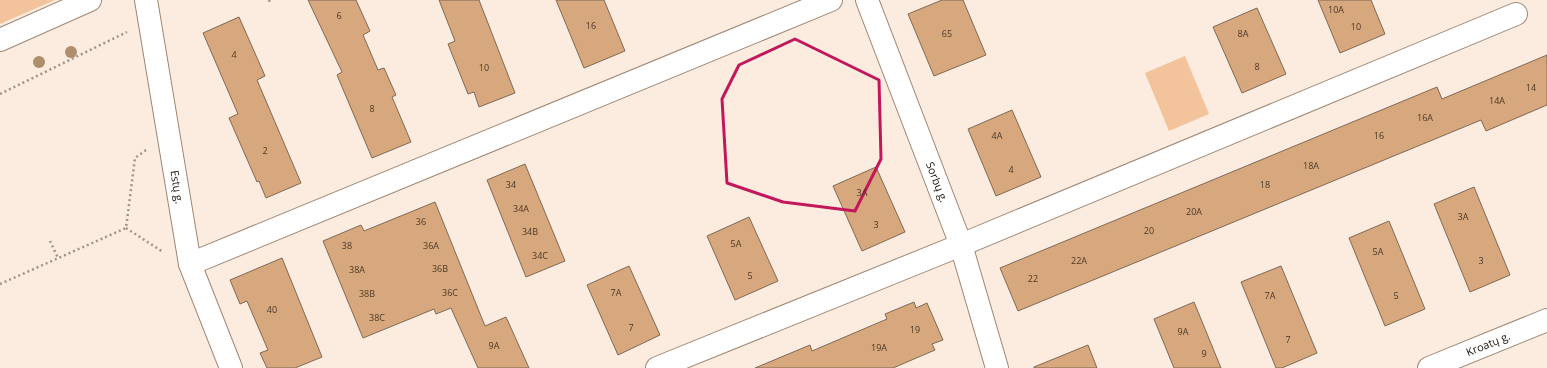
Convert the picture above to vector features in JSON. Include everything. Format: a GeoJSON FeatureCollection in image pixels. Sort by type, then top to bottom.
{"type":"FeatureCollection","features":[{"type":"Feature","properties":{"kind":"street"},"geometry":{"type":"LineString","coordinates":[[0,40],[90,0]]}},
{"type":"Feature","properties":{"kind":"street"},"geometry":{"type":"LineString","coordinates":[[189,257],[449,156],[832,0]]}},
{"type":"Feature","properties":{"kind":"street","name":"Sorbų g."},"geometry":{"type":"LineString","coordinates":[[867,0],[961,245],[997,368]]}},
{"type":"Feature","properties":{"kind":"street","name":"Estų g."},"geometry":{"type":"LineString","coordinates":[[147,10],[189,257],[231,368]]}},
{"type":"Feature","properties":{"kind":"street"},"geometry":{"type":"LineString","coordinates":[[657,368],[961,245],[1516,14]]}},
{"type":"Feature","properties":{"kind":"street","name":"Kroatų g."},"geometry":{"type":"LineString","coordinates":[[1429,368],[1547,320]]}},
{"type":"Feature","properties":{"kind":"path"},"geometry":{"type":"LineString","coordinates":[[0,94],[147,10]]}},
{"type":"Feature","properties":{"kind":"path"},"geometry":{"type":"LineString","coordinates":[[126,228],[136,158],[168,132]]}},
{"type":"Feature","properties":{"kind":"path"},"geometry":{"type":"LineString","coordinates":[[126,228],[162,252],[189,257]]}},
{"type":"Feature","properties":{"kind":"path"},"geometry":{"type":"LineString","coordinates":[[0,284],[126,228]]}},
{"type":"Feature","properties":{"kind":"path"},"geometry":{"type":"LineString","coordinates":[[50,241],[58,258]]}},
{"type":"Feature","properties":{"kind":"highlighted area"},"geometry":{"type":"Polygon","coordinates":[[[795,39],[879,80],[881,159],[855,211],[783,202],[727,183],[722,99],[739,65],[795,39]]]}},
{"type":"Feature","properties":{"kind":"shaded area"},"geometry":{"type":"Polygon","coordinates":[[[0,0],[55,0],[0,24],[0,0]]]}},
{"type":"Feature","properties":{"kind":"shaded area"},"geometry":{"type":"Polygon","coordinates":[[[1185,56],[1209,114],[1169,131],[1145,73],[1185,56]]]}},
{"type":"Feature","properties":{"kind":"building"},"geometry":{"type":"Polygon","coordinates":[[[308,0],[356,0],[370,31],[363,35],[378,70],[384,68],[396,95],[392,97],[411,142],[372,158],[337,75],[342,72],[308,0]]]}},
{"type":"Feature","properties":{"kind":"building"},"geometry":{"type":"Polygon","coordinates":[[[439,0],[479,0],[515,93],[479,107],[474,92],[468,94],[448,44],[455,41],[439,0]]]}},
{"type":"Feature","properties":{"kind":"building"},"geometry":{"type":"Polygon","coordinates":[[[556,0],[604,0],[625,51],[584,68],[556,0]]]}},
{"type":"Feature","properties":{"kind":"building"},"geometry":{"type":"Polygon","coordinates":[[[942,0],[963,0],[986,55],[934,76],[908,14],[942,0]]]}},
{"type":"Feature","properties":{"kind":"building"},"geometry":{"type":"Polygon","coordinates":[[[1318,0],[1371,0],[1385,34],[1340,53],[1318,0]]]}},
{"type":"Feature","properties":{"kind":"building"},"geometry":{"type":"Polygon","coordinates":[[[1257,8],[1286,74],[1242,93],[1213,27],[1257,8]]]}},
{"type":"Feature","properties":{"kind":"building"},"geometry":{"type":"Polygon","coordinates":[[[239,17],[265,76],[257,80],[301,183],[266,198],[259,181],[257,182],[229,118],[238,114],[203,33],[239,17]]]}},
{"type":"Feature","properties":{"kind":"building"},"geometry":{"type":"Polygon","coordinates":[[[1547,55],[1547,105],[1486,131],[1481,120],[1018,311],[1000,268],[1437,87],[1442,99],[1547,55]]]}},
{"type":"Feature","properties":{"kind":"building"},"geometry":{"type":"Polygon","coordinates":[[[1012,110],[1041,177],[996,196],[968,129],[1012,110]]]}},
{"type":"Feature","properties":{"kind":"building"},"geometry":{"type":"Polygon","coordinates":[[[525,164],[565,261],[526,277],[487,180],[525,164]]]}},
{"type":"Feature","properties":{"kind":"building"},"geometry":{"type":"Polygon","coordinates":[[[876,167],[905,232],[862,251],[833,186],[876,167]]]}},
{"type":"Feature","properties":{"kind":"building"},"geometry":{"type":"Polygon","coordinates":[[[1474,187],[1510,275],[1470,292],[1434,204],[1474,187]]]}},
{"type":"Feature","properties":{"kind":"building"},"geometry":{"type":"Polygon","coordinates":[[[435,202],[485,326],[506,317],[529,368],[478,368],[451,308],[436,314],[434,309],[363,338],[323,241],[361,225],[364,231],[435,202]]]}},
{"type":"Feature","properties":{"kind":"building"},"geometry":{"type":"Polygon","coordinates":[[[749,217],[778,281],[735,300],[707,236],[749,217]]]}},
{"type":"Feature","properties":{"kind":"building"},"geometry":{"type":"Polygon","coordinates":[[[1389,221],[1425,309],[1385,326],[1349,238],[1389,221]]]}},
{"type":"Feature","properties":{"kind":"building"},"geometry":{"type":"Polygon","coordinates":[[[282,258],[322,357],[295,368],[267,368],[260,353],[268,350],[247,301],[240,304],[230,280],[282,258]]]}},
{"type":"Feature","properties":{"kind":"building"},"geometry":{"type":"Polygon","coordinates":[[[629,266],[660,335],[618,355],[587,285],[629,266]]]}},
{"type":"Feature","properties":{"kind":"building"},"geometry":{"type":"Polygon","coordinates":[[[1281,266],[1317,353],[1282,368],[1276,368],[1241,282],[1281,266]]]}},
{"type":"Feature","properties":{"kind":"building"},"geometry":{"type":"Polygon","coordinates":[[[914,302],[916,308],[927,303],[943,340],[932,344],[935,350],[893,368],[755,368],[810,345],[812,351],[887,319],[885,314],[914,302]]]}},
{"type":"Feature","properties":{"kind":"building"},"geometry":{"type":"Polygon","coordinates":[[[1194,302],[1221,368],[1174,368],[1154,319],[1194,302]]]}},
{"type":"Feature","properties":{"kind":"building"},"geometry":{"type":"Polygon","coordinates":[[[1088,345],[1097,368],[1034,368],[1034,367],[1088,345]]]}}]}
